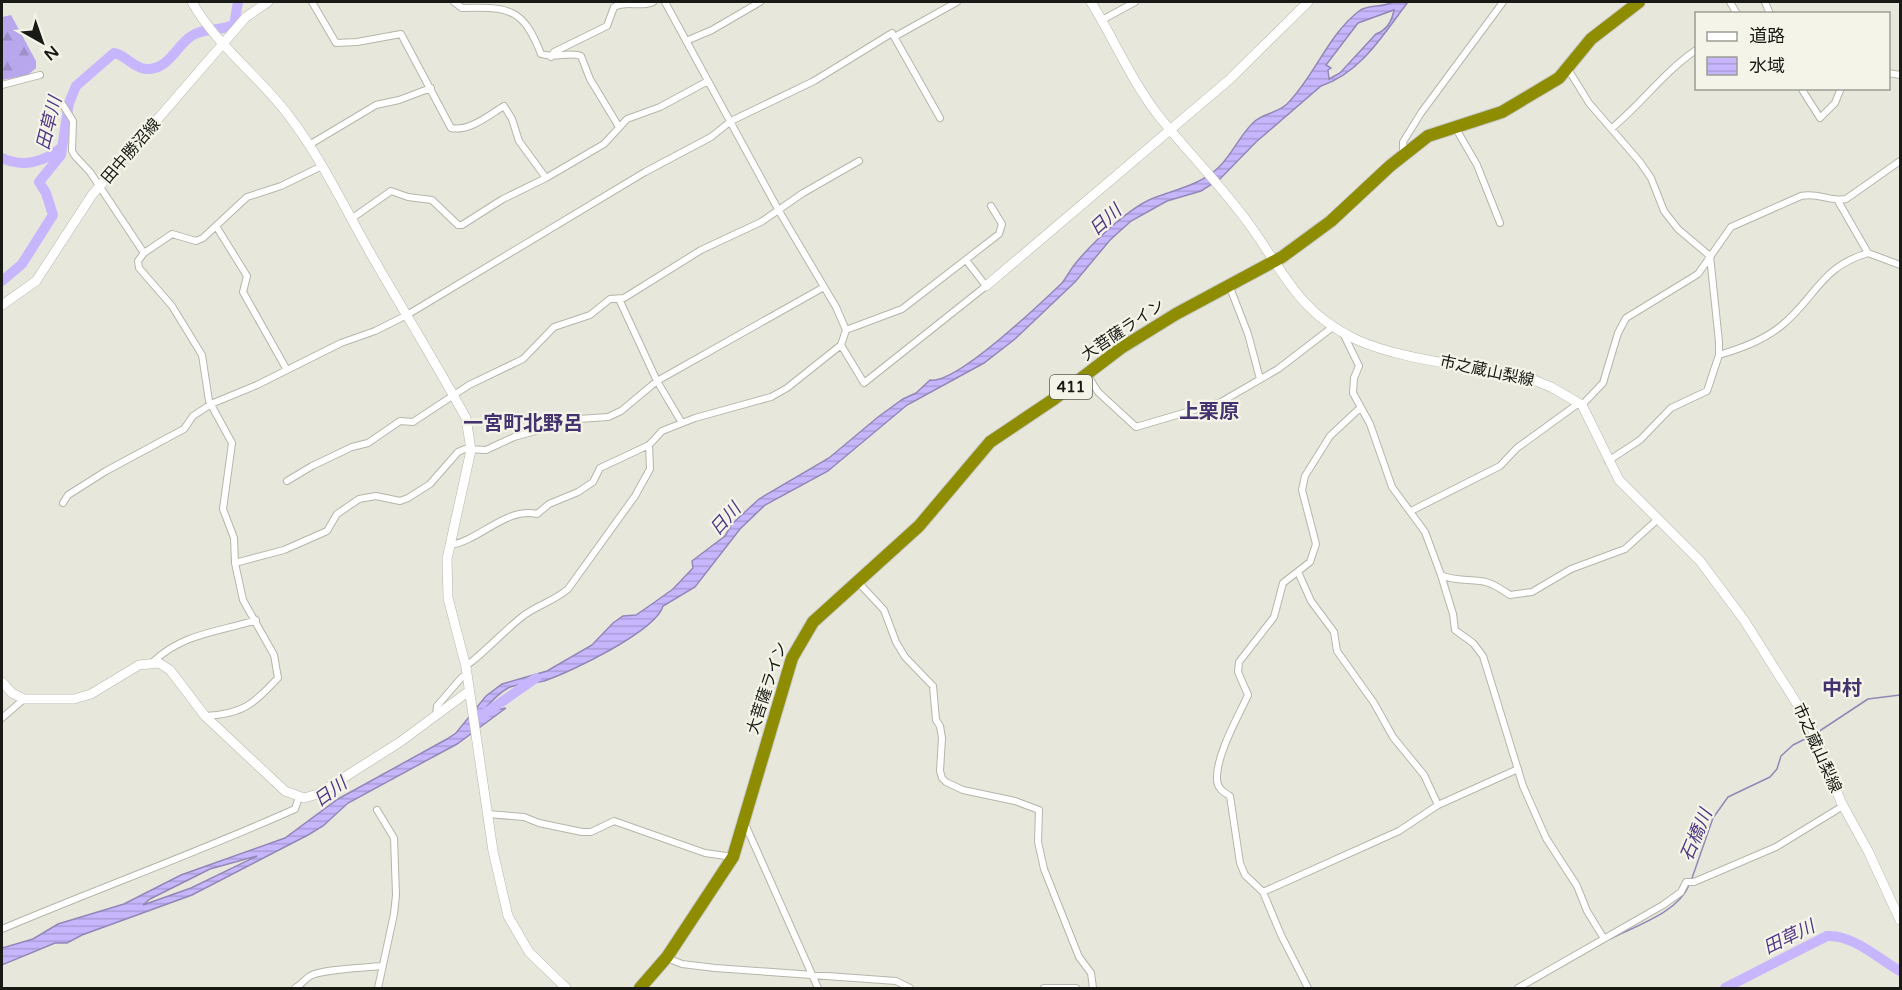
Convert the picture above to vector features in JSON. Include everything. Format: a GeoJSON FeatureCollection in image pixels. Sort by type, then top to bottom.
{"type":"FeatureCollection","features":[{"type":"Feature","properties":{"kind":"highway","name":"大菩薩ライン"},"geometry":{"type":"LineString","coordinates":[[640,988],[667,957],[733,857],[797,646],[821,612],[919,526],[983,448],[1121,348],[1229,285],[1272,263],[1331,221],[1428,136],[1503,112],[1559,78],[1596,34],[1640,2]]}},
{"type":"Feature","properties":{"kind":"street"},"geometry":{"type":"LineString","coordinates":[[192,2],[205,24],[289,116],[309,145],[466,418],[471,450],[447,559],[446,590],[470,695],[479,767],[503,900],[515,931],[529,952],[566,988]]}},
{"type":"Feature","properties":{"kind":"street","name":"田中勝沼線"},"geometry":{"type":"LineString","coordinates":[[2,305],[36,281],[99,188],[246,17],[268,2]]}},
{"type":"Feature","properties":{"kind":"street"},"geometry":{"type":"LineString","coordinates":[[312,2],[336,43],[357,42],[401,34],[451,128],[458,129],[480,120],[504,106],[512,119],[519,141],[546,178]]}},
{"type":"Feature","properties":{"kind":"street"},"geometry":{"type":"LineString","coordinates":[[454,2],[462,8],[475,6],[521,17],[532,31],[541,54],[550,57],[573,54],[581,56],[590,79],[619,127]]}},
{"type":"Feature","properties":{"kind":"street"},"geometry":{"type":"LineString","coordinates":[[550,57],[555,52],[607,26],[614,7],[622,3],[646,5],[653,2]]}},
{"type":"Feature","properties":{"kind":"street"},"geometry":{"type":"LineString","coordinates":[[450,545],[473,539],[484,530],[528,512],[537,514],[549,504],[578,492],[593,482],[600,468],[649,445],[662,431],[771,397],[787,388],[841,345],[846,330],[824,287],[779,211],[665,2]]}},
{"type":"Feature","properties":{"kind":"street"},"geometry":{"type":"LineString","coordinates":[[686,41],[712,30],[760,2]]}},
{"type":"Feature","properties":{"kind":"street"},"geometry":{"type":"LineString","coordinates":[[896,36],[957,2]]}},
{"type":"Feature","properties":{"kind":"street","name":"市之蔵山梨線"},"geometry":{"type":"LineString","coordinates":[[1091,2],[1135,82],[1171,130],[1254,231],[1272,263],[1303,302],[1343,332],[1381,348],[1536,380],[1580,404],[1619,480],[1700,561],[1791,692],[1815,734],[1843,806],[1868,850],[1900,920]]}},
{"type":"Feature","properties":{"kind":"street"},"geometry":{"type":"LineString","coordinates":[[1102,20],[1135,2]]}},
{"type":"Feature","properties":{"kind":"street"},"geometry":{"type":"LineString","coordinates":[[841,345],[864,383],[986,286],[1171,130],[1230,79],[1308,2]]}},
{"type":"Feature","properties":{"kind":"street"},"geometry":{"type":"LineString","coordinates":[[1403,156],[1403,142],[1503,2]]}},
{"type":"Feature","properties":{"kind":"street"},"geometry":{"type":"LineString","coordinates":[[63,503],[68,495],[106,471],[184,429],[194,416],[211,404],[407,315],[645,172],[711,137],[731,121],[814,81],[892,33],[896,36],[940,118]]}},
{"type":"Feature","properties":{"kind":"street"},"geometry":{"type":"LineString","coordinates":[[1612,128],[1636,108],[1658,81],[1695,51]]}},
{"type":"Feature","properties":{"kind":"street"},"geometry":{"type":"LineString","coordinates":[[1568,69],[1589,103],[1651,178],[1664,211],[1710,256],[1719,355],[1705,394],[1671,408],[1640,440],[1608,460]]}},
{"type":"Feature","properties":{"kind":"street"},"geometry":{"type":"LineString","coordinates":[[2,85],[40,75]]}},
{"type":"Feature","properties":{"kind":"street"},"geometry":{"type":"LineString","coordinates":[[351,219],[391,191],[408,197],[432,200],[462,225],[503,199],[546,178],[604,144],[617,133],[619,127],[627,119],[660,107],[708,81]]}},
{"type":"Feature","properties":{"kind":"street"},"geometry":{"type":"LineString","coordinates":[[309,145],[376,105],[399,100],[431,88]]}},
{"type":"Feature","properties":{"kind":"street"},"geometry":{"type":"LineString","coordinates":[[1801,90],[1820,118],[1835,103],[1840,90]]}},
{"type":"Feature","properties":{"kind":"street"},"geometry":{"type":"LineString","coordinates":[[63,105],[72,115],[72,151],[144,253]]}},
{"type":"Feature","properties":{"kind":"street"},"geometry":{"type":"LineString","coordinates":[[1455,127],[1477,165],[1500,223]]}},
{"type":"Feature","properties":{"kind":"street"},"geometry":{"type":"LineString","coordinates":[[287,481],[351,447],[368,443],[400,421],[413,422],[499,369],[523,359],[554,327],[590,315],[610,299],[619,299],[660,278],[701,250],[738,235],[779,211],[803,193],[859,161]]}},
{"type":"Feature","properties":{"kind":"street"},"geometry":{"type":"LineString","coordinates":[[1411,511],[1500,466],[1517,448],[1580,404],[1603,383],[1618,333],[1626,318],[1698,274],[1731,227],[1802,196],[1822,196],[1838,201],[1855,194],[1900,161]]}},
{"type":"Feature","properties":{"kind":"street"},"geometry":{"type":"LineString","coordinates":[[205,716],[232,714],[252,701],[278,678],[274,655],[243,600],[235,562],[234,538],[223,509],[232,443],[211,404],[202,366],[202,355],[172,306],[139,268],[138,261],[144,253],[172,234],[196,241],[216,226],[247,196],[281,186],[322,166]]}},
{"type":"Feature","properties":{"kind":"street"},"geometry":{"type":"LineString","coordinates":[[1838,201],[1868,253],[1900,265]]}},
{"type":"Feature","properties":{"kind":"street"},"geometry":{"type":"LineString","coordinates":[[846,330],[902,309],[932,283],[999,234],[1002,224],[991,206]]}},
{"type":"Feature","properties":{"kind":"street"},"geometry":{"type":"LineString","coordinates":[[216,226],[247,276],[243,292],[287,370]]}},
{"type":"Feature","properties":{"kind":"street"},"geometry":{"type":"LineString","coordinates":[[1719,355],[1749,346],[1781,326],[1840,263],[1868,253]]}},
{"type":"Feature","properties":{"kind":"street"},"geometry":{"type":"LineString","coordinates":[[966,260],[986,286]]}},
{"type":"Feature","properties":{"kind":"street"},"geometry":{"type":"LineString","coordinates":[[1229,285],[1248,334],[1260,379]]}},
{"type":"Feature","properties":{"kind":"street"},"geometry":{"type":"LineString","coordinates":[[235,562],[285,550],[327,531],[337,514],[359,499],[376,496],[400,501],[408,498],[430,484],[458,452],[465,449],[486,450],[514,437],[578,419],[608,417],[621,411],[657,381],[824,287]]}},
{"type":"Feature","properties":{"kind":"street"},"geometry":{"type":"LineString","coordinates":[[619,299],[657,381],[682,423]]}},
{"type":"Feature","properties":{"kind":"street"},"geometry":{"type":"LineString","coordinates":[[1087,374],[1098,392],[1136,427],[1221,402],[1278,369],[1334,326]]}},
{"type":"Feature","properties":{"kind":"street"},"geometry":{"type":"LineString","coordinates":[[1343,332],[1359,366],[1353,387],[1360,408],[1370,424],[1392,487],[1425,532],[1441,575],[1455,630],[1473,643],[1483,656],[1518,770],[1546,838],[1577,886],[1587,911],[1603,937]]}},
{"type":"Feature","properties":{"kind":"street"},"geometry":{"type":"LineString","coordinates":[[1308,988],[1281,935],[1263,892],[1245,874],[1239,863],[1230,796],[1221,792],[1216,780],[1220,763],[1248,695],[1238,672],[1239,662],[1274,617],[1284,584],[1310,562],[1316,544],[1302,490],[1305,476],[1330,436],[1360,408]]}},
{"type":"Feature","properties":{"kind":"street"},"geometry":{"type":"LineString","coordinates":[[470,663],[524,615],[558,598],[568,589],[635,496],[650,469],[649,445]]}},
{"type":"Feature","properties":{"kind":"street"},"geometry":{"type":"LineString","coordinates":[[1441,575],[1462,580],[1481,581],[1497,586],[1510,595],[1532,592],[1571,569],[1624,549],[1658,519]]}},
{"type":"Feature","properties":{"kind":"street"},"geometry":{"type":"LineString","coordinates":[[1298,572],[1311,601],[1330,625],[1337,651],[1374,703],[1393,737],[1424,775],[1438,805]]}},
{"type":"Feature","properties":{"kind":"street"},"geometry":{"type":"LineString","coordinates":[[857,581],[884,610],[896,642],[905,657],[933,686],[936,720],[940,726],[942,738],[940,771],[942,778],[963,790],[1015,801],[1039,810],[1038,842],[1044,869],[1079,957],[1091,973],[1093,988]]}},
{"type":"Feature","properties":{"kind":"street"},"geometry":{"type":"LineString","coordinates":[[2,682],[12,693],[24,699],[84,698],[139,665],[153,662],[172,645],[195,634],[223,630],[256,620]]}},
{"type":"Feature","properties":{"kind":"street"},"geometry":{"type":"LineString","coordinates":[[153,662],[170,670],[205,716],[285,791],[299,797],[318,794],[470,695]]}},
{"type":"Feature","properties":{"kind":"street"},"geometry":{"type":"LineString","coordinates":[[435,718],[437,706],[462,677]]}},
{"type":"Feature","properties":{"kind":"street"},"geometry":{"type":"LineString","coordinates":[[2,718],[24,699]]}},
{"type":"Feature","properties":{"kind":"street"},"geometry":{"type":"LineString","coordinates":[[1263,892],[1399,831],[1438,805],[1518,770]]}},
{"type":"Feature","properties":{"kind":"street"},"geometry":{"type":"LineString","coordinates":[[2,929],[220,842],[295,808],[299,797]]}},
{"type":"Feature","properties":{"kind":"street"},"geometry":{"type":"LineString","coordinates":[[1518,988],[1672,899],[1691,882],[1776,847],[1843,806]]}},
{"type":"Feature","properties":{"kind":"street"},"geometry":{"type":"LineString","coordinates":[[377,810],[394,838],[396,895],[378,988]]}},
{"type":"Feature","properties":{"kind":"street"},"geometry":{"type":"LineString","coordinates":[[487,814],[524,817],[539,824],[582,832],[591,832],[614,821],[705,853],[733,857]]}},
{"type":"Feature","properties":{"kind":"street"},"geometry":{"type":"LineString","coordinates":[[744,821],[818,988]]}},
{"type":"Feature","properties":{"kind":"street"},"geometry":{"type":"LineString","coordinates":[[667,957],[682,964],[813,977],[896,981],[910,988]]}},
{"type":"Feature","properties":{"kind":"street"},"geometry":{"type":"LineString","coordinates":[[295,988],[309,976],[337,969],[348,971],[381,966]]}},
{"type":"Feature","properties":{"kind":"street"},"geometry":{"type":"LineString","coordinates":[[1044,988],[1076,988]]}},
{"type":"Feature","properties":{"kind":"green space"},"geometry":{"type":"Polygon","coordinates":[[[11,15],[36,61],[36,68],[28,75],[2,80],[2,17],[11,15]]]}},
{"type":"Feature","properties":{"kind":"water"},"geometry":{"type":"Polygon","coordinates":[[[1408,2],[1381,39],[1349,71],[1321,86],[1256,142],[1220,179],[1201,191],[1167,201],[1131,221],[1110,240],[1075,282],[1015,339],[984,363],[907,405],[828,471],[765,505],[740,529],[695,587],[663,606],[657,616],[645,627],[611,650],[557,676],[544,681],[512,686],[504,690],[481,713],[506,708],[457,744],[348,803],[323,826],[308,835],[192,895],[82,935],[67,943],[55,943],[2,965],[2,948],[33,939],[58,924],[124,904],[181,875],[285,838],[338,799],[456,733],[486,696],[502,684],[547,671],[592,645],[623,616],[636,615],[652,604],[673,589],[693,568],[692,561],[725,536],[732,524],[759,499],[829,458],[878,417],[903,399],[916,393],[930,380],[942,378],[959,370],[998,341],[1062,283],[1083,255],[1125,215],[1148,200],[1190,185],[1213,173],[1255,121],[1287,104],[1297,93],[1338,32],[1348,21],[1367,7],[1408,2]],[[1394,10],[1358,23],[1326,65],[1331,68],[1328,70],[1329,79],[1340,73],[1376,34],[1386,28],[1394,10]],[[257,856],[210,869],[150,899],[143,905],[191,888],[257,856]]]}},
{"type":"Feature","properties":{"kind":"waterway","name":"田草川"},"geometry":{"type":"LineString","coordinates":[[2,281],[22,264],[53,215],[46,193],[39,182],[61,155],[69,103],[76,86],[114,53],[141,68],[160,66],[195,34],[234,25],[238,2]]}},
{"type":"Feature","properties":{"kind":"waterway"},"geometry":{"type":"LineString","coordinates":[[2,158],[18,163],[34,162],[62,147]]}},
{"type":"Feature","properties":{"kind":"waterway","name":"日川"},"geometry":{"type":"LineString","coordinates":[[477,719],[536,678]]}},
{"type":"Feature","properties":{"kind":"waterway","name":"石橋川"},"geometry":{"type":"LineString","coordinates":[[1818,732],[1868,699],[1900,695]]}},
{"type":"Feature","properties":{"kind":"waterway","name":"石橋川"},"geometry":{"type":"LineString","coordinates":[[1691,881],[1713,818],[1728,797],[1770,777],[1777,769],[1781,756],[1793,745],[1811,736]]}},
{"type":"Feature","properties":{"kind":"waterway","name":"石橋川"},"geometry":{"type":"LineString","coordinates":[[1610,939],[1666,911],[1684,895],[1689,885]]}},
{"type":"Feature","properties":{"kind":"waterway","name":"田草川"},"geometry":{"type":"LineString","coordinates":[[1725,988],[1827,936],[1836,936],[1856,943],[1900,971]]}},
{"type":"Feature","properties":{"kind":"district","name":"上栗原"},"geometry":{"type":"Point","coordinates":[1209,412]}},
{"type":"Feature","properties":{"kind":"district","name":"一宮町北野呂"},"geometry":{"type":"Point","coordinates":[523,424]}},
{"type":"Feature","properties":{"kind":"district","name":"中村"},"geometry":{"type":"Point","coordinates":[1842,689]}}]}
